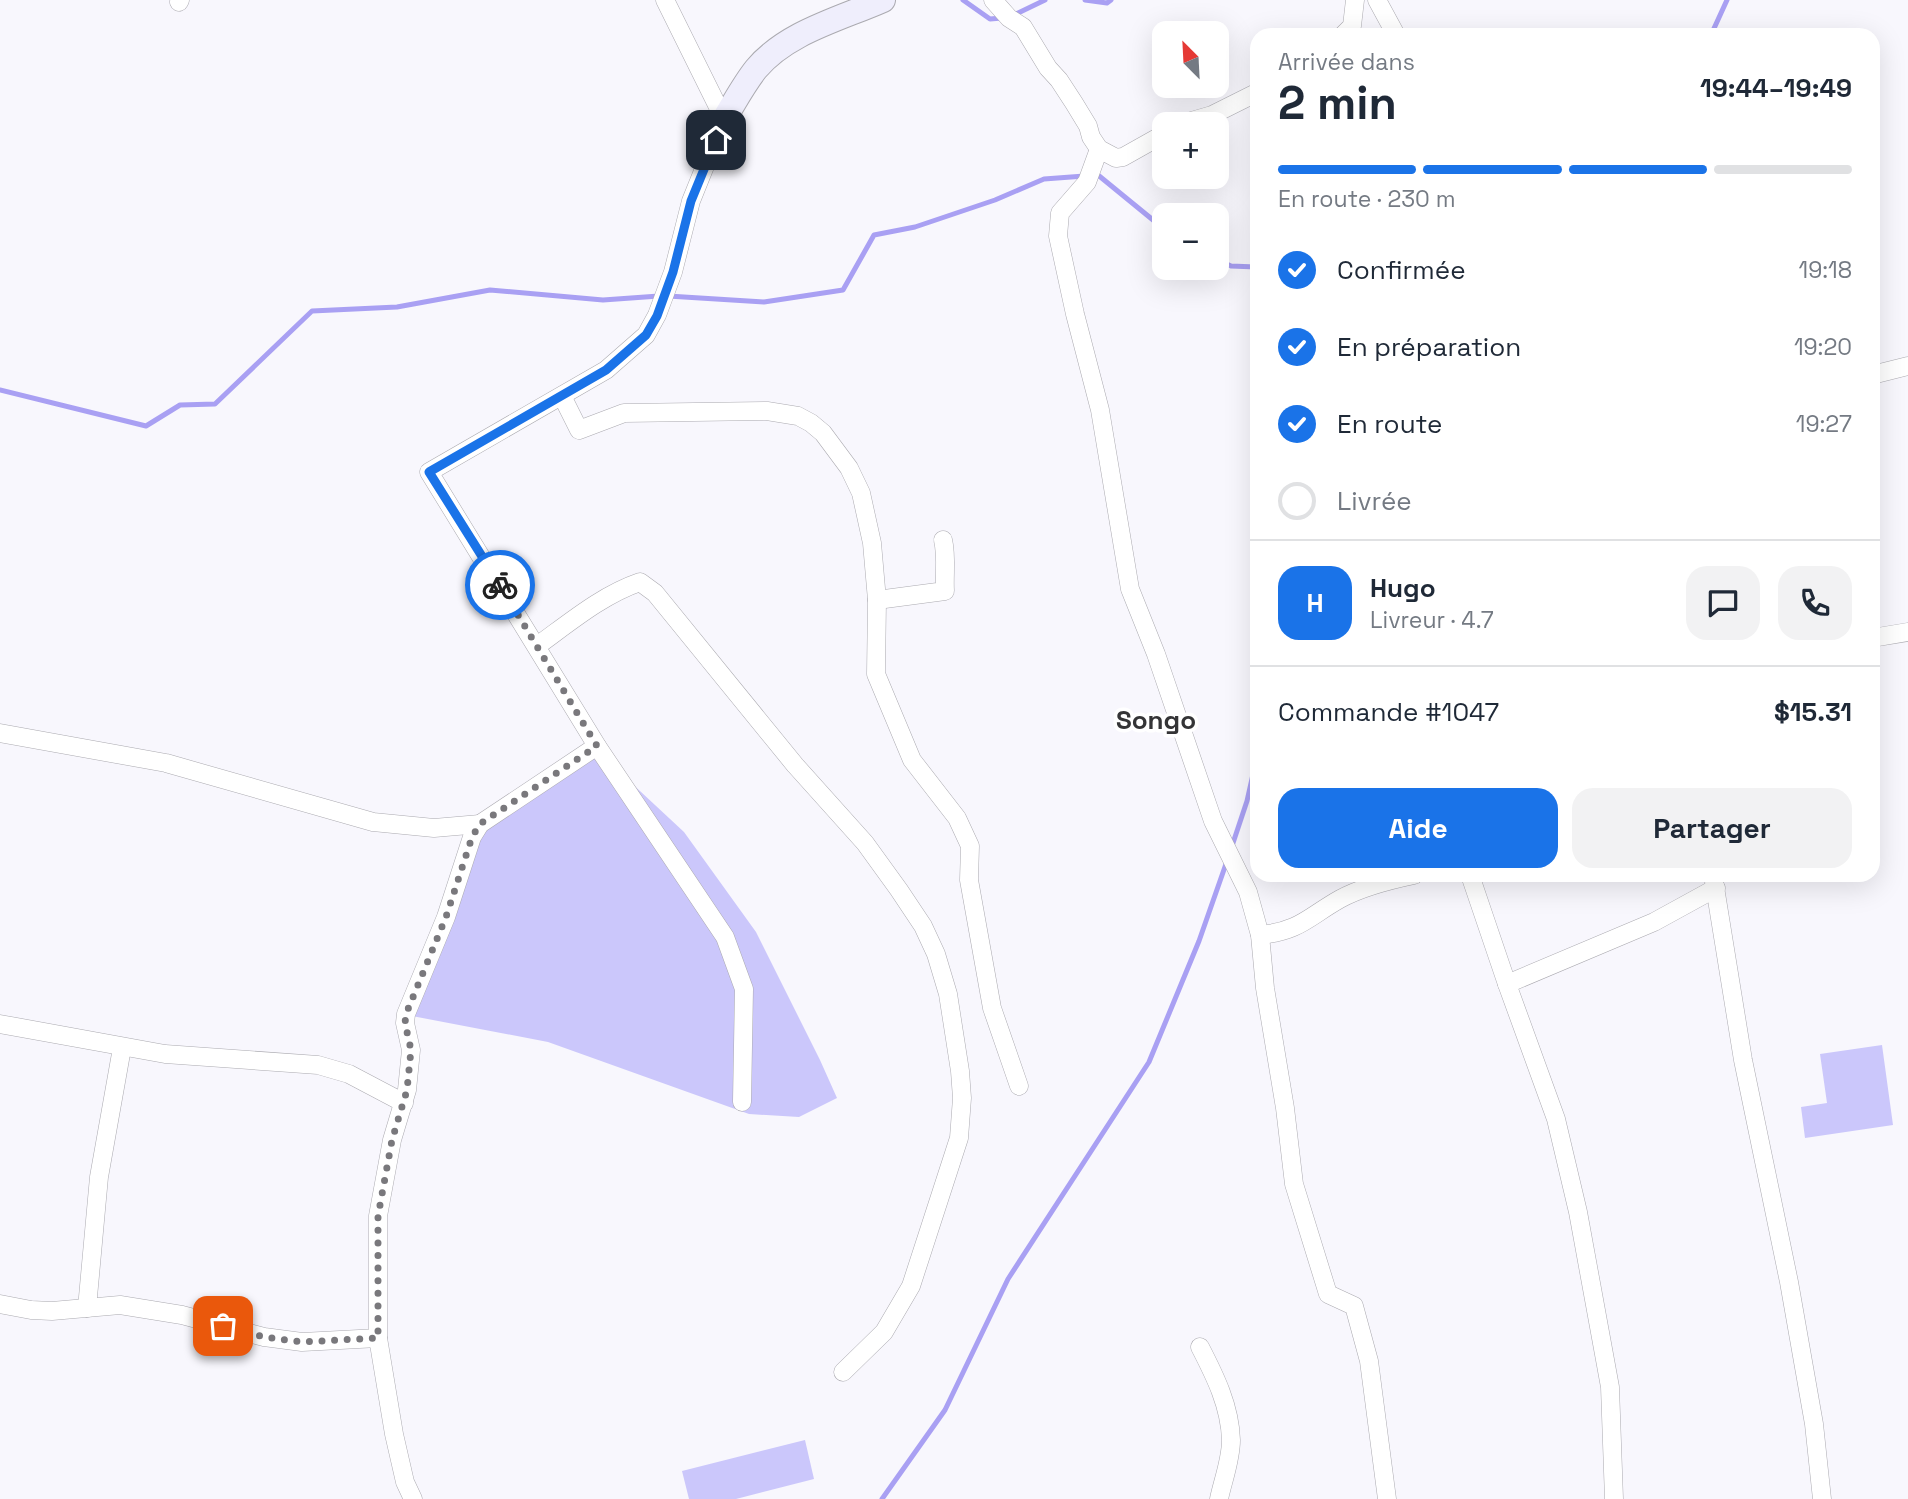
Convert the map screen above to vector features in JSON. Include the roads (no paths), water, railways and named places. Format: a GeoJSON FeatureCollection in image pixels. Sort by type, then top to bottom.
{"type":"FeatureCollection","features":[{"type":"Feature","properties":{"kind":"street"},"geometry":{"type":"LineString","coordinates":[[665,0],[724,119]]}},
{"type":"Feature","properties":{"kind":"street"},"geometry":{"type":"LineString","coordinates":[[743,1102],[744,989],[725,937],[597,746],[429,472],[606,370],[646,335],[657,316],[673,272],[691,201],[724,119],[756,70],[771,54],[802,34],[883,0]]}},
{"type":"Feature","properties":{"kind":"street"},"geometry":{"type":"LineString","coordinates":[[993,0],[1009,18],[1023,27],[1048,68],[1059,80],[1087,126],[1097,155],[1087,182],[1060,213],[1058,236],[1075,314],[1101,410],[1130,589],[1156,654],[1209,810],[1248,892],[1260,935],[1265,988],[1285,1108],[1294,1184],[1328,1294],[1354,1306],[1369,1361],[1387,1499]]}},
{"type":"Feature","properties":{"kind":"street"},"geometry":{"type":"LineString","coordinates":[[1350,28],[1355,0]]}},
{"type":"Feature","properties":{"kind":"street"},"geometry":{"type":"LineString","coordinates":[[1377,0],[1392,28]]}},
{"type":"Feature","properties":{"kind":"street"},"geometry":{"type":"LineString","coordinates":[[1218,112],[1250,96]]}},
{"type":"Feature","properties":{"kind":"street"},"geometry":{"type":"LineString","coordinates":[[1097,155],[1123,157],[1152,141]]}},
{"type":"Feature","properties":{"kind":"street"},"geometry":{"type":"LineString","coordinates":[[1880,373],[1908,366]]}},
{"type":"Feature","properties":{"kind":"street"},"geometry":{"type":"LineString","coordinates":[[562,396],[579,430],[624,413],[767,411],[798,416],[811,423],[837,450],[849,468],[860,494],[872,543],[877,600],[876,674],[912,760],[957,818],[970,846],[969,880],[992,1008],[1018,1086]]}},
{"type":"Feature","properties":{"kind":"street"},"geometry":{"type":"LineString","coordinates":[[877,600],[946,591],[943,540]]}},
{"type":"Feature","properties":{"kind":"street"},"geometry":{"type":"LineString","coordinates":[[537,646],[591,608],[631,585],[640,582],[655,593],[795,765],[864,843],[923,926],[936,954],[948,994],[960,1071],[962,1098],[959,1138],[911,1286],[884,1332],[843,1371]]}},
{"type":"Feature","properties":{"kind":"street"},"geometry":{"type":"LineString","coordinates":[[1880,637],[1908,632]]}},
{"type":"Feature","properties":{"kind":"street"},"geometry":{"type":"LineString","coordinates":[[0,733],[166,763],[373,822],[434,828],[480,824]]}},
{"type":"Feature","properties":{"kind":"street"},"geometry":{"type":"LineString","coordinates":[[413,1499],[405,1482],[394,1434],[378,1338],[378,1216],[392,1140],[404,1103],[410,1059],[406,1014],[446,917],[472,837],[480,824],[597,746]]}},
{"type":"Feature","properties":{"kind":"street"},"geometry":{"type":"LineString","coordinates":[[1260,935],[1282,933],[1305,923],[1342,898],[1388,882]]}},
{"type":"Feature","properties":{"kind":"street"},"geometry":{"type":"LineString","coordinates":[[1472,882],[1556,1119],[1578,1212],[1610,1387],[1614,1499]]}},
{"type":"Feature","properties":{"kind":"street"},"geometry":{"type":"LineString","coordinates":[[1507,984],[1654,922],[1714,882]]}},
{"type":"Feature","properties":{"kind":"street"},"geometry":{"type":"LineString","coordinates":[[1715,882],[1743,1060],[1774,1208],[1811,1412],[1822,1499]]}},
{"type":"Feature","properties":{"kind":"street"},"geometry":{"type":"LineString","coordinates":[[1,1028],[165,1054],[318,1065],[349,1074],[404,1103]]}},
{"type":"Feature","properties":{"kind":"street"},"geometry":{"type":"LineString","coordinates":[[87,1308],[99,1177],[122,1048]]}},
{"type":"Feature","properties":{"kind":"street"},"geometry":{"type":"LineString","coordinates":[[0,1304],[42,1311],[106,1304],[140,1308],[182,1315],[264,1337],[302,1342],[378,1338]]}},
{"type":"Feature","properties":{"kind":"street"},"geometry":{"type":"LineString","coordinates":[[1200,1347],[1219,1382],[1231,1439],[1219,1499]]}},
{"type":"Feature","properties":{"kind":"waterway"},"geometry":{"type":"LineString","coordinates":[[963,0],[990,19],[1002,18]]}},
{"type":"Feature","properties":{"kind":"waterway"},"geometry":{"type":"LineString","coordinates":[[1012,16],[1045,0]]}},
{"type":"Feature","properties":{"kind":"waterway"},"geometry":{"type":"LineString","coordinates":[[1085,0],[1107,3],[1111,0]]}},
{"type":"Feature","properties":{"kind":"waterway"},"geometry":{"type":"LineString","coordinates":[[1714,28],[1727,0]]}},
{"type":"Feature","properties":{"kind":"waterway"},"geometry":{"type":"LineString","coordinates":[[668,296],[764,302],[843,290],[874,235],[915,227],[995,200],[1044,179],[1098,175],[1152,219]]}},
{"type":"Feature","properties":{"kind":"waterway"},"geometry":{"type":"LineString","coordinates":[[1229,265],[1250,267]]}},
{"type":"Feature","properties":{"kind":"waterway"},"geometry":{"type":"LineString","coordinates":[[0,390],[146,426],[180,405],[215,404],[312,311],[397,307],[490,290],[603,300],[659,296]]}},
{"type":"Feature","properties":{"kind":"waterway"},"geometry":{"type":"LineString","coordinates":[[1231,849],[1250,788]]}},
{"type":"Feature","properties":{"kind":"waterway"},"geometry":{"type":"LineString","coordinates":[[882,1499],[945,1410],[1008,1279],[1149,1062],[1199,941],[1227,861]]}},
{"type":"Feature","properties":{"kind":"district","name":"Songo"},"geometry":{"type":"Point","coordinates":[1156,720]}}]}
